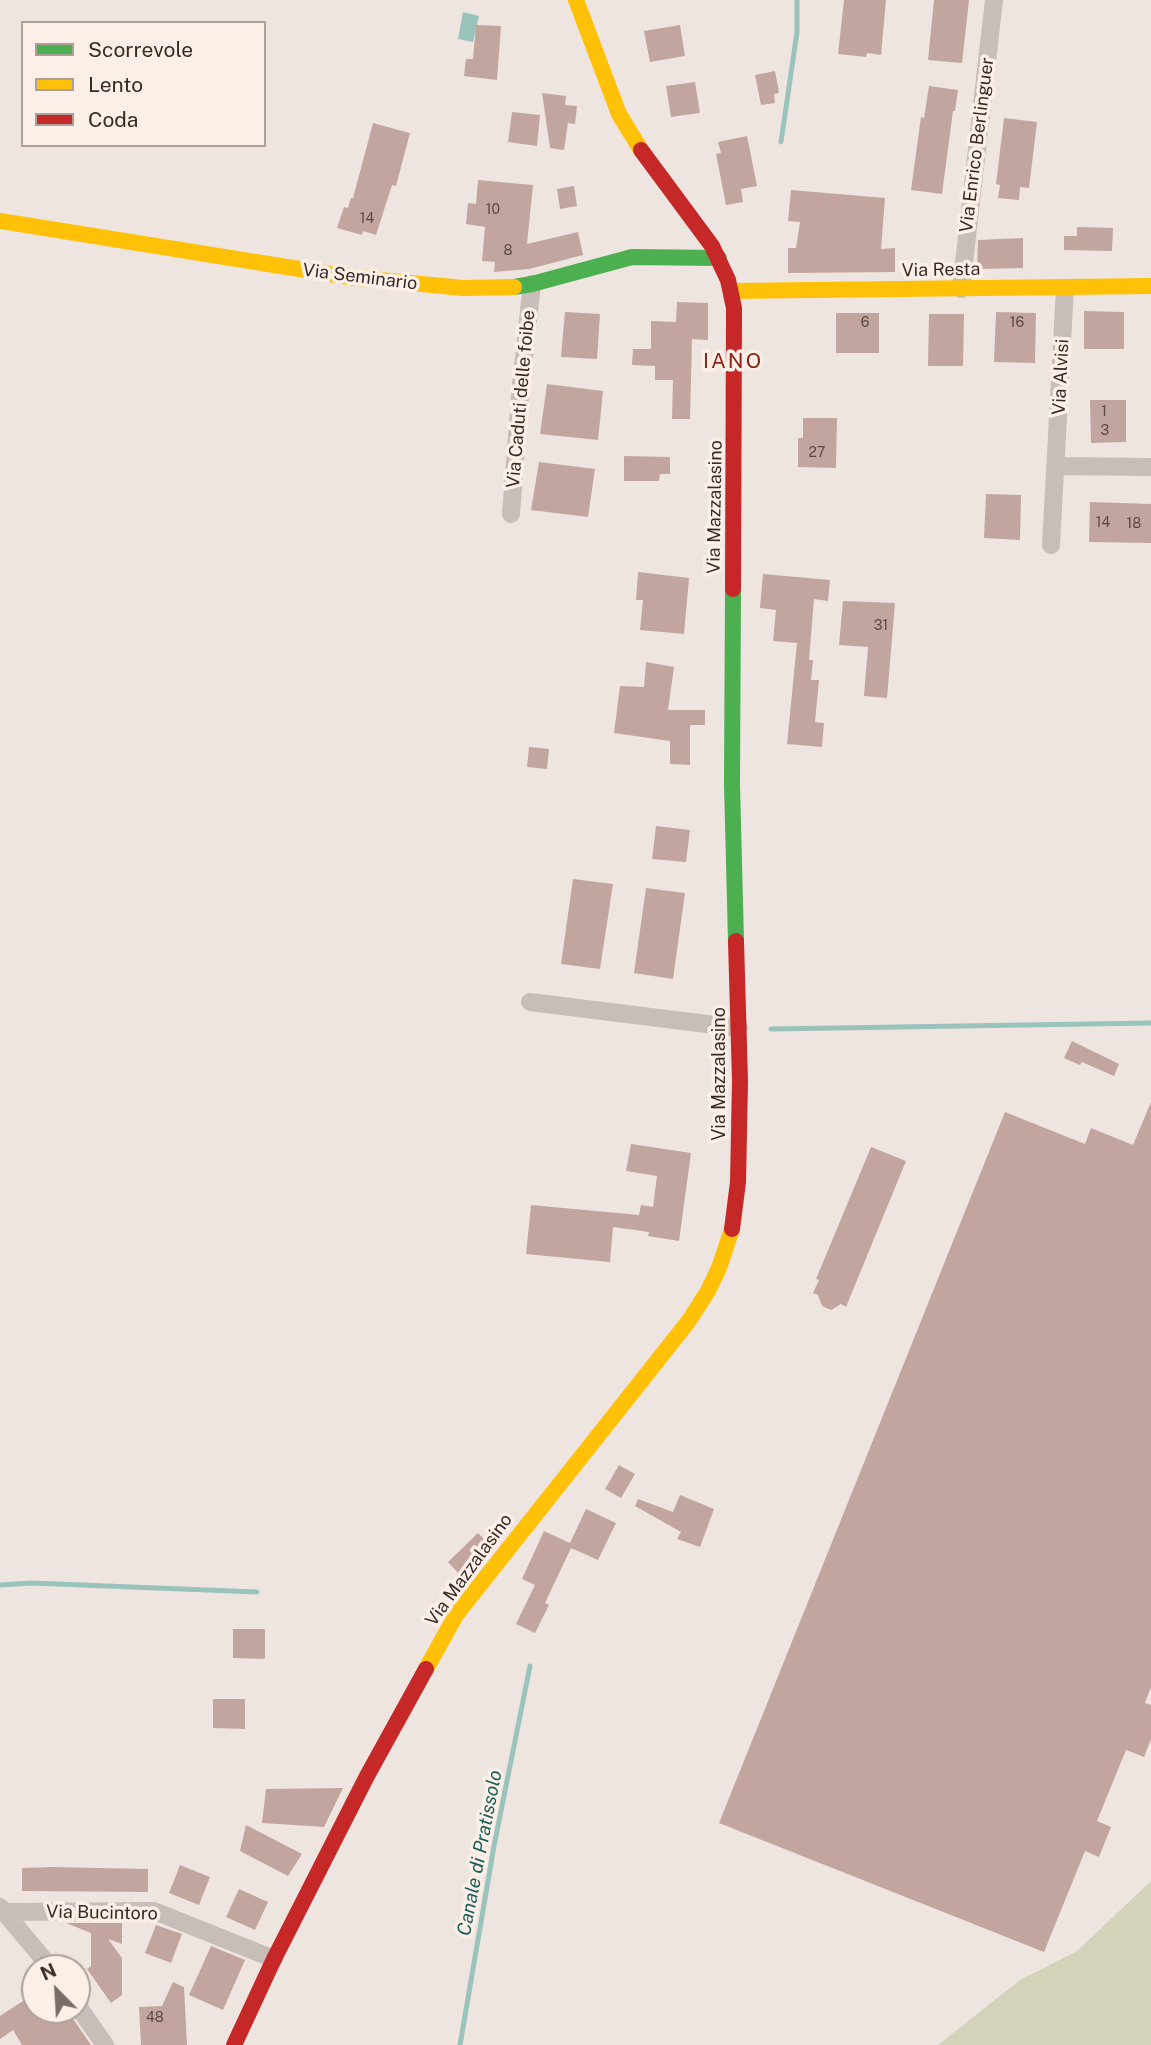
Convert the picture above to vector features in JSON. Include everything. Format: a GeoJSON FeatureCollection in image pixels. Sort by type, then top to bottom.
{"type":"FeatureCollection","features":[{"type":"Feature","properties":{"kind":"main road","name":"Via Mazzalasino"},"geometry":{"type":"LineString","coordinates":[[234,2045],[274,1959],[367,1776],[456,1615],[688,1322],[714,1279],[733,1226],[738,1182],[739,1028],[732,784],[734,308],[719,258],[691,215],[638,146],[619,114],[576,0]]}},
{"type":"Feature","properties":{"kind":"main road","name":"Via Seminario"},"geometry":{"type":"LineString","coordinates":[[0,221],[372,280],[463,288],[532,284],[632,257],[719,258]]}},
{"type":"Feature","properties":{"kind":"main road","name":"Via Resta"},"geometry":{"type":"LineString","coordinates":[[731,291],[1151,286]]}},
{"type":"Feature","properties":{"kind":"street","name":"Via Enrico Berlinguer"},"geometry":{"type":"LineString","coordinates":[[961,289],[994,0]]}},
{"type":"Feature","properties":{"kind":"street","name":"Via Caduti delle foibe"},"geometry":{"type":"LineString","coordinates":[[511,514],[532,284]]}},
{"type":"Feature","properties":{"kind":"street","name":"Via Alvisi"},"geometry":{"type":"LineString","coordinates":[[1051,545],[1065,288]]}},
{"type":"Feature","properties":{"kind":"street"},"geometry":{"type":"LineString","coordinates":[[1056,466],[1151,467]]}},
{"type":"Feature","properties":{"kind":"street"},"geometry":{"type":"LineString","coordinates":[[530,1002],[739,1028]]}},
{"type":"Feature","properties":{"kind":"street"},"geometry":{"type":"LineString","coordinates":[[2,1910],[39,1954]]}},
{"type":"Feature","properties":{"kind":"street","name":"Via Bucintoro"},"geometry":{"type":"LineString","coordinates":[[2,1910],[154,1911],[274,1959]]}},
{"type":"Feature","properties":{"kind":"street"},"geometry":{"type":"LineString","coordinates":[[90,2024],[105,2045]]}},
{"type":"Feature","properties":{"kind":"green space"},"geometry":{"type":"Polygon","coordinates":[[[1151,1881],[1151,2045],[938,2045],[1020,1980],[1077,1951],[1151,1881]]]}},
{"type":"Feature","properties":{"kind":"water"},"geometry":{"type":"Polygon","coordinates":[[[463,12],[479,16],[473,42],[458,39],[463,12]]]}},
{"type":"Feature","properties":{"kind":"building"},"geometry":{"type":"Polygon","coordinates":[[[844,0],[886,0],[881,55],[867,53],[866,57],[838,54],[844,0]]]}},
{"type":"Feature","properties":{"kind":"building"},"geometry":{"type":"Polygon","coordinates":[[[934,0],[969,0],[962,63],[928,60],[934,0]]]}},
{"type":"Feature","properties":{"kind":"building"},"geometry":{"type":"Polygon","coordinates":[[[476,25],[501,26],[497,80],[464,76],[466,59],[473,59],[476,25]]]}},
{"type":"Feature","properties":{"kind":"building"},"geometry":{"type":"Polygon","coordinates":[[[680,25],[685,56],[650,62],[644,31],[680,25]]]}},
{"type":"Feature","properties":{"kind":"building"},"geometry":{"type":"Polygon","coordinates":[[[775,71],[779,93],[774,94],[775,103],[761,105],[755,75],[775,71]]]}},
{"type":"Feature","properties":{"kind":"building"},"geometry":{"type":"Polygon","coordinates":[[[695,82],[700,113],[671,117],[666,86],[695,82]]]}},
{"type":"Feature","properties":{"kind":"building"},"geometry":{"type":"Polygon","coordinates":[[[929,86],[958,90],[942,194],[911,190],[921,117],[924,118],[929,86]]]}},
{"type":"Feature","properties":{"kind":"building"},"geometry":{"type":"Polygon","coordinates":[[[542,93],[566,96],[565,105],[577,106],[575,124],[568,123],[564,150],[550,148],[542,93]]]}},
{"type":"Feature","properties":{"kind":"building"},"geometry":{"type":"Polygon","coordinates":[[[512,112],[540,115],[537,146],[508,142],[512,112]]]}},
{"type":"Feature","properties":{"kind":"building"},"geometry":{"type":"Polygon","coordinates":[[[1004,118],[1037,122],[1029,188],[1020,187],[1019,200],[998,198],[1000,185],[996,184],[1004,118]]]}},
{"type":"Feature","properties":{"kind":"building"},"geometry":{"type":"Polygon","coordinates":[[[373,123],[410,133],[396,186],[392,185],[376,235],[363,231],[362,235],[337,228],[344,207],[348,208],[353,198],[373,123]]]}},
{"type":"Feature","properties":{"kind":"building"},"geometry":{"type":"Polygon","coordinates":[[[747,136],[757,186],[741,189],[743,202],[726,205],[716,154],[721,153],[718,142],[747,136]]]}},
{"type":"Feature","properties":{"kind":"building"},"geometry":{"type":"Polygon","coordinates":[[[478,180],[533,185],[527,244],[578,232],[583,255],[529,269],[494,272],[495,262],[482,261],[485,227],[466,224],[468,203],[476,204],[478,180]]]}},
{"type":"Feature","properties":{"kind":"building"},"geometry":{"type":"Polygon","coordinates":[[[574,186],[577,206],[560,209],[557,189],[574,186]]]}},
{"type":"Feature","properties":{"kind":"building"},"geometry":{"type":"Polygon","coordinates":[[[791,190],[885,198],[881,249],[895,248],[895,272],[788,273],[788,248],[796,248],[800,222],[788,221],[791,190]]]}},
{"type":"Feature","properties":{"kind":"building"},"geometry":{"type":"Polygon","coordinates":[[[1077,227],[1113,228],[1112,251],[1064,250],[1064,236],[1077,236],[1077,227]]]}},
{"type":"Feature","properties":{"kind":"building"},"geometry":{"type":"Polygon","coordinates":[[[1023,238],[1023,268],[977,269],[978,240],[1023,238]]]}},
{"type":"Feature","properties":{"kind":"building"},"geometry":{"type":"Polygon","coordinates":[[[677,302],[708,303],[708,340],[692,339],[690,419],[672,419],[673,380],[655,380],[655,366],[632,365],[633,349],[651,349],[651,321],[676,322],[677,302]]]}},
{"type":"Feature","properties":{"kind":"building"},"geometry":{"type":"Polygon","coordinates":[[[1084,311],[1124,312],[1124,349],[1084,349],[1084,311]]]}},
{"type":"Feature","properties":{"kind":"building"},"geometry":{"type":"Polygon","coordinates":[[[565,312],[600,314],[597,359],[561,357],[565,312]]]}},
{"type":"Feature","properties":{"kind":"building"},"geometry":{"type":"Polygon","coordinates":[[[996,312],[1036,313],[1035,363],[994,362],[996,312]]]}},
{"type":"Feature","properties":{"kind":"building"},"geometry":{"type":"Polygon","coordinates":[[[836,313],[879,313],[879,353],[836,353],[836,313]]]}},
{"type":"Feature","properties":{"kind":"building"},"geometry":{"type":"Polygon","coordinates":[[[929,314],[964,314],[963,366],[928,366],[929,314]]]}},
{"type":"Feature","properties":{"kind":"building"},"geometry":{"type":"Polygon","coordinates":[[[547,384],[603,391],[598,440],[540,434],[547,384]]]}},
{"type":"Feature","properties":{"kind":"building"},"geometry":{"type":"Polygon","coordinates":[[[1090,400],[1126,400],[1126,442],[1091,443],[1090,400]]]}},
{"type":"Feature","properties":{"kind":"building"},"geometry":{"type":"Polygon","coordinates":[[[803,418],[837,418],[836,468],[798,467],[798,438],[803,438],[803,418]]]}},
{"type":"Feature","properties":{"kind":"building"},"geometry":{"type":"Polygon","coordinates":[[[624,456],[670,457],[670,474],[660,474],[659,481],[624,481],[624,456]]]}},
{"type":"Feature","properties":{"kind":"building"},"geometry":{"type":"Polygon","coordinates":[[[539,462],[595,469],[588,517],[531,510],[539,462]]]}},
{"type":"Feature","properties":{"kind":"building"},"geometry":{"type":"Polygon","coordinates":[[[986,494],[1021,495],[1020,540],[984,538],[986,494]]]}},
{"type":"Feature","properties":{"kind":"building"},"geometry":{"type":"Polygon","coordinates":[[[1090,502],[1151,504],[1151,543],[1089,542],[1090,502]]]}},
{"type":"Feature","properties":{"kind":"building"},"geometry":{"type":"Polygon","coordinates":[[[638,572],[689,578],[684,634],[640,630],[643,600],[636,600],[638,572]]]}},
{"type":"Feature","properties":{"kind":"building"},"geometry":{"type":"Polygon","coordinates":[[[763,574],[830,580],[828,601],[814,599],[809,660],[813,660],[811,680],[819,680],[815,722],[824,723],[822,747],[787,744],[797,643],[773,641],[776,610],[760,608],[763,574]]]}},
{"type":"Feature","properties":{"kind":"building"},"geometry":{"type":"Polygon","coordinates":[[[843,601],[895,603],[887,698],[864,696],[868,647],[839,645],[843,601]]]}},
{"type":"Feature","properties":{"kind":"building"},"geometry":{"type":"Polygon","coordinates":[[[646,662],[674,667],[668,710],[705,710],[705,725],[690,725],[690,765],[670,764],[670,741],[614,733],[620,686],[644,687],[646,662]]]}},
{"type":"Feature","properties":{"kind":"building"},"geometry":{"type":"Polygon","coordinates":[[[529,747],[549,749],[547,769],[527,767],[529,747]]]}},
{"type":"Feature","properties":{"kind":"building"},"geometry":{"type":"Polygon","coordinates":[[[656,826],[690,830],[686,862],[652,859],[656,826]]]}},
{"type":"Feature","properties":{"kind":"building"},"geometry":{"type":"Polygon","coordinates":[[[573,879],[613,884],[600,969],[561,964],[573,879]]]}},
{"type":"Feature","properties":{"kind":"building"},"geometry":{"type":"Polygon","coordinates":[[[646,888],[685,893],[673,979],[634,973],[646,888]]]}},
{"type":"Feature","properties":{"kind":"building"},"geometry":{"type":"Polygon","coordinates":[[[1072,1041],[1119,1064],[1114,1076],[1082,1062],[1080,1065],[1064,1058],[1072,1041]]]}},
{"type":"Feature","properties":{"kind":"building"},"geometry":{"type":"Polygon","coordinates":[[[1151,1102],[1151,1687],[1145,1703],[1151,1705],[1151,1739],[1144,1757],[1126,1750],[1097,1821],[1111,1827],[1099,1857],[1085,1851],[1044,1952],[719,1823],[1005,1112],[1085,1144],[1091,1128],[1133,1145],[1151,1102]]]}},
{"type":"Feature","properties":{"kind":"building"},"geometry":{"type":"Polygon","coordinates":[[[631,1144],[691,1153],[679,1241],[648,1236],[649,1232],[613,1227],[610,1262],[526,1254],[531,1205],[639,1215],[641,1205],[653,1207],[657,1176],[626,1171],[631,1144]]]}},
{"type":"Feature","properties":{"kind":"building"},"geometry":{"type":"Polygon","coordinates":[[[871,1147],[906,1161],[846,1307],[841,1304],[831,1310],[822,1306],[818,1295],[813,1293],[819,1280],[816,1279],[871,1147]]]}},
{"type":"Feature","properties":{"kind":"building"},"geometry":{"type":"Polygon","coordinates":[[[619,1465],[635,1474],[621,1498],[605,1489],[619,1465]]]}},
{"type":"Feature","properties":{"kind":"building"},"geometry":{"type":"Polygon","coordinates":[[[680,1495],[714,1509],[700,1547],[677,1539],[681,1532],[635,1506],[638,1499],[673,1512],[680,1495]]]}},
{"type":"Feature","properties":{"kind":"building"},"geometry":{"type":"Polygon","coordinates":[[[586,1509],[616,1523],[598,1560],[571,1548],[545,1603],[549,1605],[535,1633],[516,1624],[535,1585],[522,1579],[544,1531],[570,1543],[586,1509]]]}},
{"type":"Feature","properties":{"kind":"building"},"geometry":{"type":"Polygon","coordinates":[[[478,1533],[491,1546],[461,1576],[448,1562],[478,1533]]]}},
{"type":"Feature","properties":{"kind":"building"},"geometry":{"type":"Polygon","coordinates":[[[233,1629],[265,1629],[265,1659],[233,1658],[233,1629]]]}},
{"type":"Feature","properties":{"kind":"building"},"geometry":{"type":"Polygon","coordinates":[[[213,1699],[245,1699],[245,1729],[213,1728],[213,1699]]]}},
{"type":"Feature","properties":{"kind":"building"},"geometry":{"type":"Polygon","coordinates":[[[343,1788],[324,1827],[262,1823],[266,1789],[343,1788]]]}},
{"type":"Feature","properties":{"kind":"building"},"geometry":{"type":"Polygon","coordinates":[[[246,1825],[302,1854],[288,1876],[240,1851],[246,1825]]]}},
{"type":"Feature","properties":{"kind":"building"},"geometry":{"type":"Polygon","coordinates":[[[180,1865],[210,1877],[199,1905],[169,1893],[180,1865]]]}},
{"type":"Feature","properties":{"kind":"building"},"geometry":{"type":"Polygon","coordinates":[[[22,1868],[148,1869],[148,1892],[22,1891],[22,1868]]]}},
{"type":"Feature","properties":{"kind":"building"},"geometry":{"type":"Polygon","coordinates":[[[239,1889],[268,1902],[255,1930],[226,1917],[239,1889]]]}},
{"type":"Feature","properties":{"kind":"building"},"geometry":{"type":"Polygon","coordinates":[[[66,1923],[122,1923],[122,1944],[108,1939],[122,1958],[122,1995],[111,2003],[91,1975],[91,1933],[66,1923]]]}},
{"type":"Feature","properties":{"kind":"building"},"geometry":{"type":"Polygon","coordinates":[[[156,1925],[182,1934],[171,1963],[145,1953],[156,1925]]]}},
{"type":"Feature","properties":{"kind":"building"},"geometry":{"type":"Polygon","coordinates":[[[211,1946],[245,1960],[223,2010],[189,1995],[211,1946]]]}},
{"type":"Feature","properties":{"kind":"building"},"geometry":{"type":"Polygon","coordinates":[[[173,1982],[184,1987],[187,2045],[141,2045],[139,2007],[162,2006],[173,1982]]]}},
{"type":"Feature","properties":{"kind":"building"},"geometry":{"type":"Polygon","coordinates":[[[21,2002],[21,2024],[77,2024],[91,2045],[22,2045],[13,2030],[0,2039],[0,2016],[21,2002]]]}},
{"type":"Feature","properties":{"kind":"waterway","name":"Canale di Pratissolo"},"geometry":{"type":"LineString","coordinates":[[781,142],[797,32],[797,0]]}},
{"type":"Feature","properties":{"kind":"waterway"},"geometry":{"type":"LineString","coordinates":[[771,1029],[1151,1023]]}},
{"type":"Feature","properties":{"kind":"waterway"},"geometry":{"type":"LineString","coordinates":[[0,1585],[32,1583],[257,1592]]}},
{"type":"Feature","properties":{"kind":"waterway","name":"Canale di Pratissolo"},"geometry":{"type":"LineString","coordinates":[[460,2045],[494,1846],[530,1666]]}},
{"type":"Feature","properties":{"kind":"traffic: fast"},"geometry":{"type":"LineString","coordinates":[[514,287],[632,257],[719,258]]}},
{"type":"Feature","properties":{"kind":"traffic: fast"},"geometry":{"type":"LineString","coordinates":[[733,589],[732,784],[736,941]]}},
{"type":"Feature","properties":{"kind":"traffic: slow"},"geometry":{"type":"LineString","coordinates":[[576,0],[619,114],[641,150]]}},
{"type":"Feature","properties":{"kind":"traffic: slow"},"geometry":{"type":"LineString","coordinates":[[0,221],[349,277],[463,288],[514,287]]}},
{"type":"Feature","properties":{"kind":"traffic: slow"},"geometry":{"type":"LineString","coordinates":[[731,291],[1151,286]]}},
{"type":"Feature","properties":{"kind":"traffic: slow"},"geometry":{"type":"LineString","coordinates":[[426,1669],[456,1615],[688,1322],[719,1268],[732,1229]]}},
{"type":"Feature","properties":{"kind":"traffic: jam"},"geometry":{"type":"LineString","coordinates":[[641,150],[712,246],[728,280],[734,308],[733,589]]}},
{"type":"Feature","properties":{"kind":"traffic: jam"},"geometry":{"type":"LineString","coordinates":[[732,1229],[738,1182],[740,1081],[736,941]]}},
{"type":"Feature","properties":{"kind":"traffic: jam"},"geometry":{"type":"LineString","coordinates":[[234,2045],[274,1959],[367,1776],[426,1669]]}},
{"type":"Feature","properties":{"kind":"district","name":"IANO"},"geometry":{"type":"Point","coordinates":[733,362]}}]}
